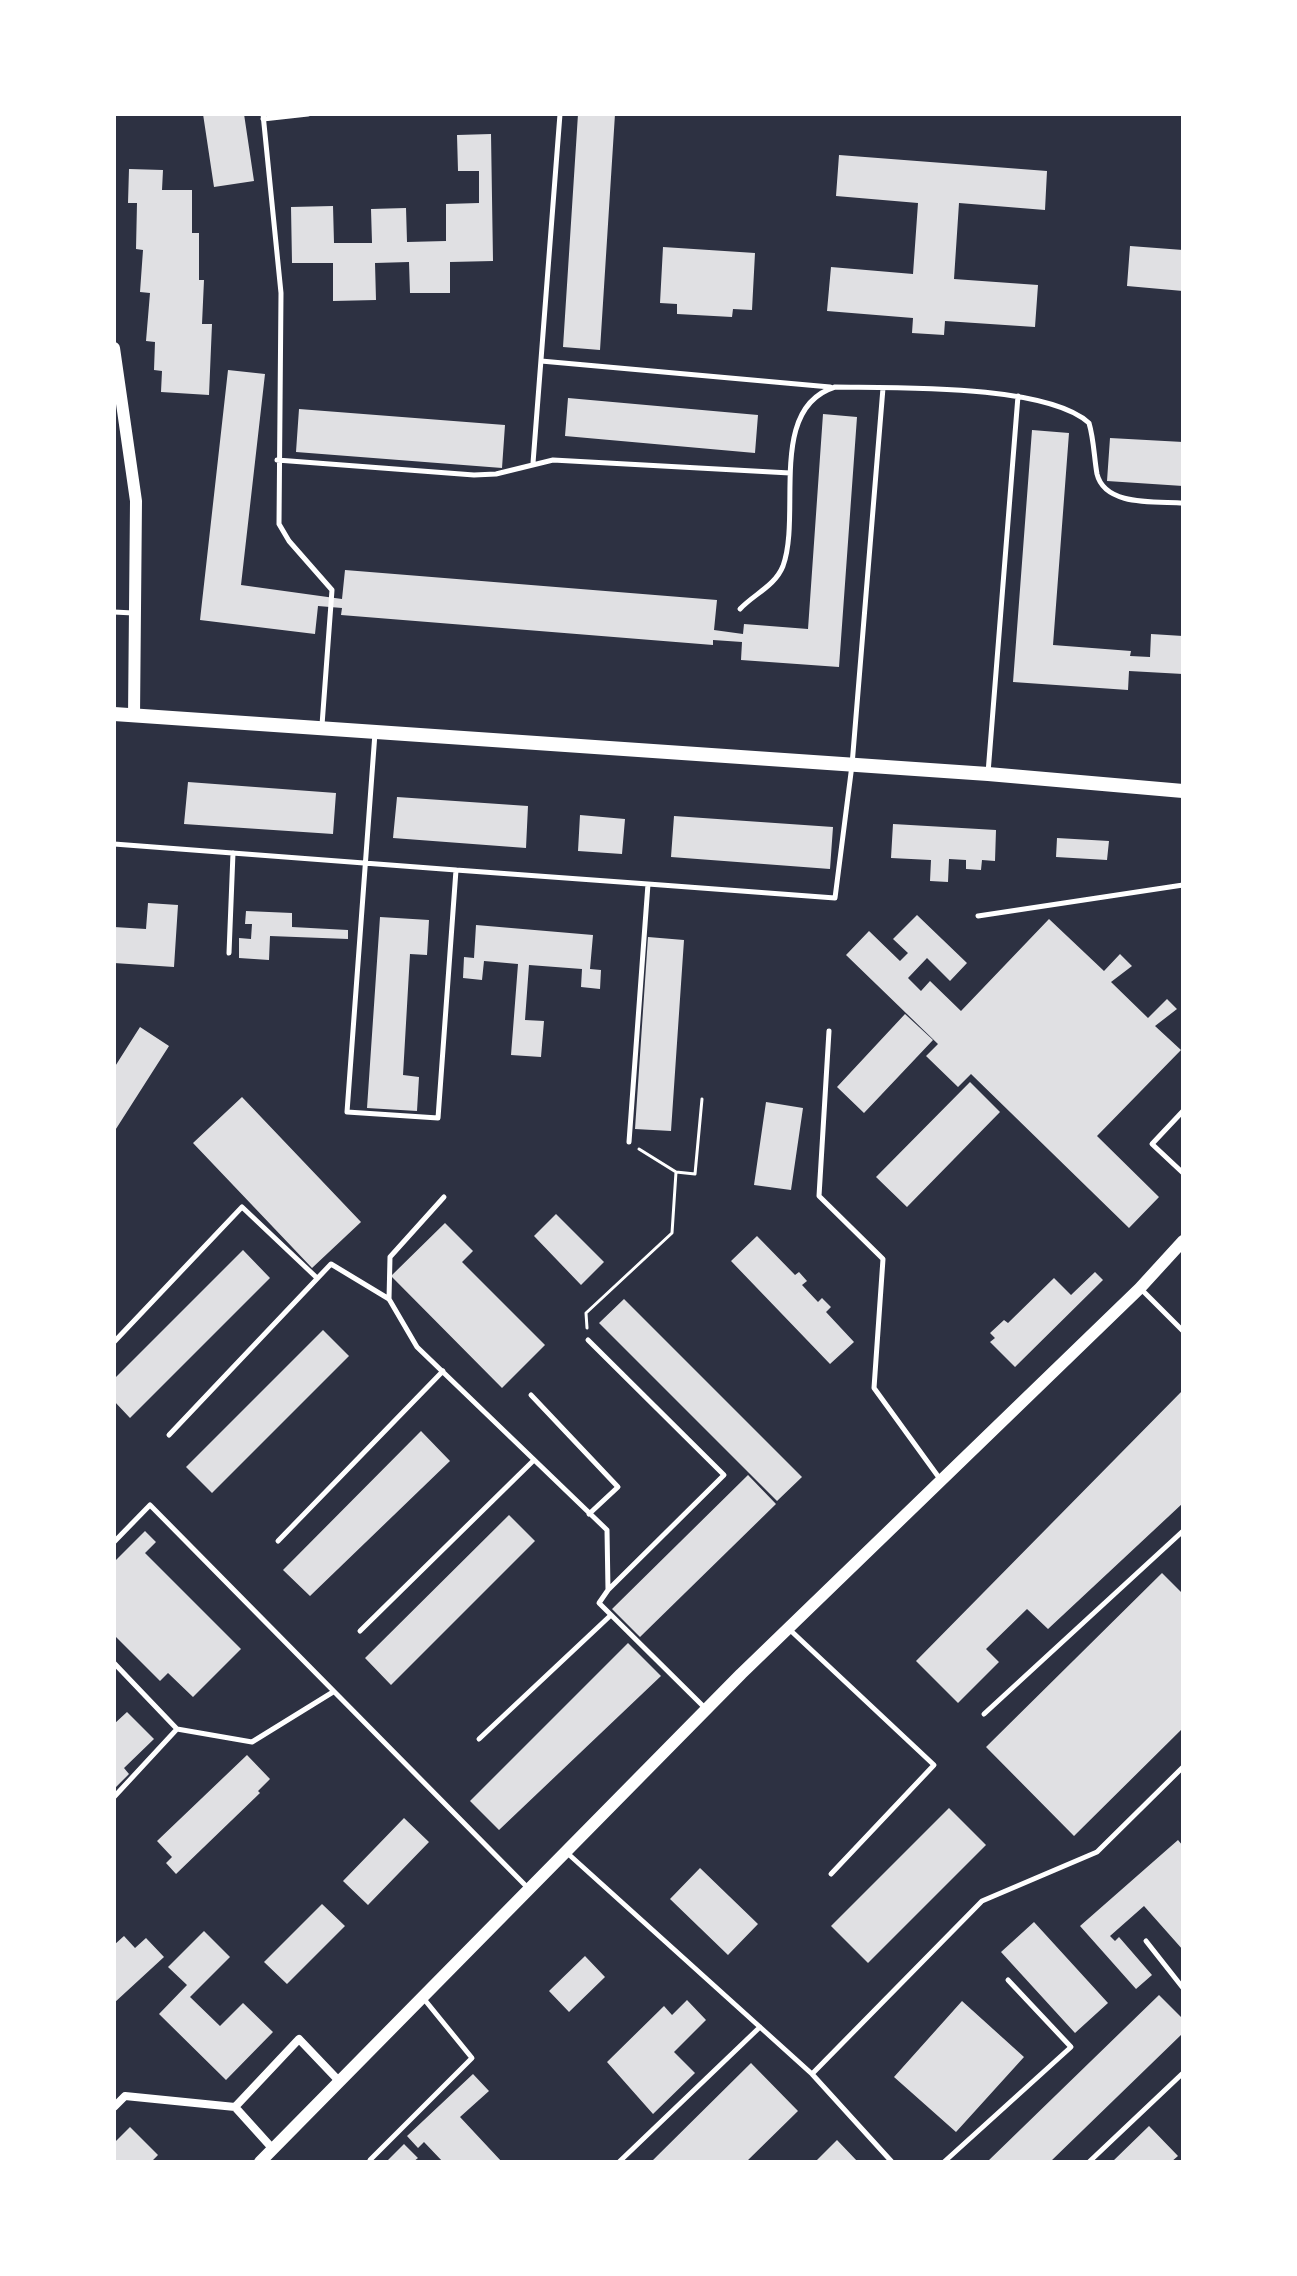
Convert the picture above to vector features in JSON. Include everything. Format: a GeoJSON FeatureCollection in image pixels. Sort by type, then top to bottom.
{"type":"FeatureCollection","features":[{"type":"Feature","properties":{"kind":"main road"},"geometry":{"type":"LineString","coordinates":[[114,714],[988,774],[1183,791]]}},
{"type":"Feature","properties":{"kind":"street"},"geometry":{"type":"LineString","coordinates":[[114,348],[136,501],[134,716]]}},
{"type":"Feature","properties":{"kind":"street"},"geometry":{"type":"LineString","coordinates":[[260,2162],[706,1709],[1140,1288],[1183,1241]]}},
{"type":"Feature","properties":{"kind":"street"},"geometry":{"type":"LineString","coordinates":[[235,2107],[299,2039],[339,2081]]}},
{"type":"Feature","properties":{"kind":"street"},"geometry":{"type":"LineString","coordinates":[[114,2107],[125,2096],[235,2107],[272,2148]]}},
{"type":"Feature","properties":{"kind":"lane"},"geometry":{"type":"LineString","coordinates":[[308,114],[263,117],[281,293],[277,460],[279,524],[289,541],[332,590],[322,729]]}},
{"type":"Feature","properties":{"kind":"lane"},"geometry":{"type":"LineString","coordinates":[[533,463],[560,114]]}},
{"type":"Feature","properties":{"kind":"lane"},"geometry":{"type":"LineString","coordinates":[[541,361],[835,387],[1018,396],[1071,411],[1089,423],[1097,476],[1107,491],[1139,500],[1183,503]]}},
{"type":"Feature","properties":{"kind":"lane"},"geometry":{"type":"LineString","coordinates":[[740,609],[774,581],[783,567],[790,534],[790,473],[798,423],[809,401],[835,387]]}},
{"type":"Feature","properties":{"kind":"lane"},"geometry":{"type":"LineString","coordinates":[[114,844],[835,898],[852,765],[883,388]]}},
{"type":"Feature","properties":{"kind":"lane"},"geometry":{"type":"LineString","coordinates":[[988,774],[1018,396]]}},
{"type":"Feature","properties":{"kind":"lane"},"geometry":{"type":"LineString","coordinates":[[277,460],[474,475],[496,474],[533,463],[571,460],[790,473]]}},
{"type":"Feature","properties":{"kind":"lane"},"geometry":{"type":"LineString","coordinates":[[114,612],[135,613]]}},
{"type":"Feature","properties":{"kind":"lane"},"geometry":{"type":"LineString","coordinates":[[375,732],[347,1112],[438,1118],[456,870]]}},
{"type":"Feature","properties":{"kind":"lane"},"geometry":{"type":"LineString","coordinates":[[229,953],[233,853]]}},
{"type":"Feature","properties":{"kind":"lane"},"geometry":{"type":"LineString","coordinates":[[629,1142],[648,884]]}},
{"type":"Feature","properties":{"kind":"lane"},"geometry":{"type":"LineString","coordinates":[[978,916],[1183,885]]}},
{"type":"Feature","properties":{"kind":"lane"},"geometry":{"type":"LineString","coordinates":[[829,1031],[819,1196],[883,1259],[874,1388],[940,1479]]}},
{"type":"Feature","properties":{"kind":"lane"},"geometry":{"type":"LineString","coordinates":[[1183,1111],[1152,1144],[1183,1173]]}},
{"type":"Feature","properties":{"kind":"lane"},"geometry":{"type":"LineString","coordinates":[[389,1299],[390,1257],[444,1197]]}},
{"type":"Feature","properties":{"kind":"lane"},"geometry":{"type":"LineString","coordinates":[[114,1342],[242,1207],[317,1278]]}},
{"type":"Feature","properties":{"kind":"lane"},"geometry":{"type":"LineString","coordinates":[[169,1435],[331,1264],[389,1299],[417,1347],[607,1530],[608,1590]]}},
{"type":"Feature","properties":{"kind":"lane"},"geometry":{"type":"LineString","coordinates":[[1140,1288],[1183,1331]]}},
{"type":"Feature","properties":{"kind":"lane"},"geometry":{"type":"LineString","coordinates":[[588,1340],[724,1475],[608,1590],[599,1603],[706,1709]]}},
{"type":"Feature","properties":{"kind":"lane"},"geometry":{"type":"LineString","coordinates":[[278,1541],[443,1371]]}},
{"type":"Feature","properties":{"kind":"lane"},"geometry":{"type":"LineString","coordinates":[[531,1395],[618,1487],[589,1514]]}},
{"type":"Feature","properties":{"kind":"lane"},"geometry":{"type":"LineString","coordinates":[[360,1631],[534,1460]]}},
{"type":"Feature","properties":{"kind":"lane"},"geometry":{"type":"LineString","coordinates":[[114,1542],[150,1505],[528,1887]]}},
{"type":"Feature","properties":{"kind":"lane"},"geometry":{"type":"LineString","coordinates":[[984,1714],[1183,1531]]}},
{"type":"Feature","properties":{"kind":"lane"},"geometry":{"type":"LineString","coordinates":[[479,1739],[611,1615]]}},
{"type":"Feature","properties":{"kind":"lane"},"geometry":{"type":"LineString","coordinates":[[788,1628],[934,1765],[831,1874]]}},
{"type":"Feature","properties":{"kind":"lane"},"geometry":{"type":"LineString","coordinates":[[114,1663],[177,1729],[252,1742],[333,1692]]}},
{"type":"Feature","properties":{"kind":"lane"},"geometry":{"type":"LineString","coordinates":[[114,1797],[177,1729]]}},
{"type":"Feature","properties":{"kind":"lane"},"geometry":{"type":"LineString","coordinates":[[812,2074],[982,1901],[1097,1852],[1183,1767]]}},
{"type":"Feature","properties":{"kind":"lane"},"geometry":{"type":"LineString","coordinates":[[564,1851],[812,2074],[892,2162]]}},
{"type":"Feature","properties":{"kind":"lane"},"geometry":{"type":"LineString","coordinates":[[1146,1941],[1183,1988]]}},
{"type":"Feature","properties":{"kind":"lane"},"geometry":{"type":"LineString","coordinates":[[944,2162],[1071,2047],[1008,1980]]}},
{"type":"Feature","properties":{"kind":"lane"},"geometry":{"type":"LineString","coordinates":[[370,2160],[472,2058],[423,1998]]}},
{"type":"Feature","properties":{"kind":"lane"},"geometry":{"type":"LineString","coordinates":[[619,2162],[760,2027]]}},
{"type":"Feature","properties":{"kind":"lane"},"geometry":{"type":"LineString","coordinates":[[1089,2162],[1183,2073]]}},
{"type":"Feature","properties":{"kind":"path"},"geometry":{"type":"LineString","coordinates":[[629,1142],[676,1172],[695,1174],[702,1099]]}},
{"type":"Feature","properties":{"kind":"path"},"geometry":{"type":"LineString","coordinates":[[588,1340],[586,1313],[672,1233],[676,1172]]}},
{"type":"Feature","properties":{"kind":"building"},"geometry":{"type":"Polygon","coordinates":[[[203,114],[244,114],[254,181],[214,187],[203,114]]]}},
{"type":"Feature","properties":{"kind":"building"},"geometry":{"type":"Polygon","coordinates":[[[578,114],[615,114],[600,350],[563,347],[578,114]]]}},
{"type":"Feature","properties":{"kind":"building"},"geometry":{"type":"Polygon","coordinates":[[[491,134],[493,261],[450,262],[450,293],[410,293],[409,262],[375,263],[376,300],[333,301],[333,263],[292,263],[291,207],[333,206],[334,243],[372,243],[371,209],[406,208],[407,242],[446,241],[446,204],[479,203],[479,171],[458,171],[457,135],[491,134]]]}},
{"type":"Feature","properties":{"kind":"building"},"geometry":{"type":"Polygon","coordinates":[[[839,155],[1047,171],[1045,210],[959,203],[954,279],[1038,285],[1035,327],[945,321],[944,335],[912,333],[913,318],[827,311],[831,267],[913,274],[918,203],[836,196],[839,155]]]}},
{"type":"Feature","properties":{"kind":"building"},"geometry":{"type":"Polygon","coordinates":[[[129,169],[163,170],[162,190],[192,190],[192,233],[199,233],[199,280],[204,280],[202,324],[212,324],[209,395],[161,392],[162,371],[154,370],[155,342],[146,341],[150,293],[140,292],[143,250],[136,249],[137,203],[128,203],[129,169]]]}},
{"type":"Feature","properties":{"kind":"building"},"geometry":{"type":"Polygon","coordinates":[[[1130,246],[1183,250],[1183,291],[1127,286],[1130,246]]]}},
{"type":"Feature","properties":{"kind":"building"},"geometry":{"type":"Polygon","coordinates":[[[663,247],[755,253],[752,310],[733,309],[732,317],[677,314],[677,304],[660,303],[663,247]]]}},
{"type":"Feature","properties":{"kind":"building"},"geometry":{"type":"Polygon","coordinates":[[[228,370],[265,374],[241,585],[342,599],[345,570],[717,600],[714,630],[743,634],[744,624],[808,629],[823,414],[857,417],[839,667],[741,660],[742,642],[713,640],[713,645],[341,615],[342,608],[318,606],[315,634],[200,620],[228,370]]]}},
{"type":"Feature","properties":{"kind":"building"},"geometry":{"type":"Polygon","coordinates":[[[568,398],[758,415],[755,453],[565,436],[568,398]]]}},
{"type":"Feature","properties":{"kind":"building"},"geometry":{"type":"Polygon","coordinates":[[[299,409],[505,425],[502,468],[296,452],[299,409]]]}},
{"type":"Feature","properties":{"kind":"building"},"geometry":{"type":"Polygon","coordinates":[[[1032,430],[1069,433],[1053,645],[1131,651],[1130,656],[1150,657],[1151,634],[1183,636],[1183,674],[1129,671],[1128,690],[1013,682],[1032,430]]]}},
{"type":"Feature","properties":{"kind":"building"},"geometry":{"type":"Polygon","coordinates":[[[1110,438],[1183,442],[1183,486],[1107,481],[1110,438]]]}},
{"type":"Feature","properties":{"kind":"building"},"geometry":{"type":"Polygon","coordinates":[[[188,782],[336,793],[333,834],[184,824],[188,782]]]}},
{"type":"Feature","properties":{"kind":"building"},"geometry":{"type":"Polygon","coordinates":[[[397,797],[528,806],[526,848],[393,838],[397,797]]]}},
{"type":"Feature","properties":{"kind":"building"},"geometry":{"type":"Polygon","coordinates":[[[580,815],[625,819],[622,854],[578,851],[580,815]]]}},
{"type":"Feature","properties":{"kind":"building"},"geometry":{"type":"Polygon","coordinates":[[[674,816],[833,827],[830,869],[671,857],[674,816]]]}},
{"type":"Feature","properties":{"kind":"building"},"geometry":{"type":"Polygon","coordinates":[[[893,824],[996,830],[995,861],[982,860],[981,870],[966,869],[966,860],[949,859],[948,882],[930,881],[931,860],[891,858],[893,824]]]}},
{"type":"Feature","properties":{"kind":"building"},"geometry":{"type":"Polygon","coordinates":[[[1057,838],[1109,841],[1107,860],[1056,857],[1057,838]]]}},
{"type":"Feature","properties":{"kind":"building"},"geometry":{"type":"Polygon","coordinates":[[[148,903],[178,905],[174,967],[114,963],[114,927],[146,929],[148,903]]]}},
{"type":"Feature","properties":{"kind":"building"},"geometry":{"type":"Polygon","coordinates":[[[246,911],[292,913],[292,927],[348,930],[348,939],[270,936],[269,960],[239,958],[239,938],[251,939],[252,924],[245,924],[246,911]]]}},
{"type":"Feature","properties":{"kind":"building"},"geometry":{"type":"Polygon","coordinates":[[[917,915],[967,963],[950,981],[927,958],[908,978],[921,991],[930,981],[961,1011],[1049,919],[1104,971],[1120,954],[1132,966],[1111,982],[1148,1018],[1167,999],[1177,1009],[1155,1026],[1181,1050],[1097,1136],[1159,1197],[1129,1228],[971,1074],[958,1087],[926,1056],[938,1044],[846,955],[869,931],[900,961],[908,953],[893,939],[917,915]]]}},
{"type":"Feature","properties":{"kind":"building"},"geometry":{"type":"Polygon","coordinates":[[[380,917],[429,920],[427,955],[410,954],[403,1075],[419,1077],[417,1111],[367,1108],[380,917]]]}},
{"type":"Feature","properties":{"kind":"building"},"geometry":{"type":"Polygon","coordinates":[[[476,925],[593,935],[590,969],[601,970],[600,989],[581,987],[582,969],[529,965],[525,1020],[544,1021],[541,1057],[511,1055],[518,964],[484,961],[482,980],[463,978],[464,957],[474,958],[476,925]]]}},
{"type":"Feature","properties":{"kind":"building"},"geometry":{"type":"Polygon","coordinates":[[[648,937],[684,940],[671,1131],[635,1129],[648,937]]]}},
{"type":"Feature","properties":{"kind":"building"},"geometry":{"type":"Polygon","coordinates":[[[905,1014],[933,1040],[864,1113],[837,1087],[905,1014]]]}},
{"type":"Feature","properties":{"kind":"building"},"geometry":{"type":"Polygon","coordinates":[[[140,1027],[169,1046],[114,1132],[114,1068],[140,1027]]]}},
{"type":"Feature","properties":{"kind":"building"},"geometry":{"type":"Polygon","coordinates":[[[970,1082],[1000,1112],[907,1207],[876,1177],[970,1082]]]}},
{"type":"Feature","properties":{"kind":"building"},"geometry":{"type":"Polygon","coordinates":[[[242,1097],[361,1222],[312,1268],[193,1143],[242,1097]]]}},
{"type":"Feature","properties":{"kind":"building"},"geometry":{"type":"Polygon","coordinates":[[[766,1102],[803,1108],[791,1190],[754,1185],[766,1102]]]}},
{"type":"Feature","properties":{"kind":"building"},"geometry":{"type":"Polygon","coordinates":[[[556,1214],[604,1262],[581,1285],[534,1236],[556,1214]]]}},
{"type":"Feature","properties":{"kind":"building"},"geometry":{"type":"Polygon","coordinates":[[[445,1223],[473,1251],[462,1262],[545,1345],[502,1388],[391,1276],[445,1223]]]}},
{"type":"Feature","properties":{"kind":"building"},"geometry":{"type":"Polygon","coordinates":[[[757,1236],[795,1275],[799,1272],[807,1281],[802,1285],[818,1302],[822,1298],[831,1307],[826,1312],[854,1342],[830,1364],[731,1261],[757,1236]]]}},
{"type":"Feature","properties":{"kind":"building"},"geometry":{"type":"Polygon","coordinates":[[[243,1250],[270,1278],[130,1418],[114,1401],[114,1379],[243,1250]]]}},
{"type":"Feature","properties":{"kind":"building"},"geometry":{"type":"Polygon","coordinates":[[[1095,1272],[1103,1280],[1015,1367],[990,1342],[995,1338],[990,1333],[1004,1320],[1008,1323],[1054,1278],[1071,1295],[1095,1272]]]}},
{"type":"Feature","properties":{"kind":"building"},"geometry":{"type":"Polygon","coordinates":[[[624,1299],[802,1477],[777,1501],[599,1323],[624,1299]]]}},
{"type":"Feature","properties":{"kind":"building"},"geometry":{"type":"Polygon","coordinates":[[[323,1330],[349,1356],[212,1493],[186,1467],[323,1330]]]}},
{"type":"Feature","properties":{"kind":"building"},"geometry":{"type":"Polygon","coordinates":[[[1183,1390],[1183,1503],[1048,1629],[1027,1609],[986,1649],[999,1662],[958,1703],[916,1661],[1183,1390]]]}},
{"type":"Feature","properties":{"kind":"building"},"geometry":{"type":"Polygon","coordinates":[[[421,1431],[450,1461],[310,1596],[283,1570],[421,1431]]]}},
{"type":"Feature","properties":{"kind":"building"},"geometry":{"type":"Polygon","coordinates":[[[748,1475],[776,1504],[640,1637],[612,1609],[748,1475]]]}},
{"type":"Feature","properties":{"kind":"building"},"geometry":{"type":"Polygon","coordinates":[[[509,1515],[535,1541],[391,1685],[365,1658],[509,1515]]]}},
{"type":"Feature","properties":{"kind":"building"},"geometry":{"type":"Polygon","coordinates":[[[145,1531],[156,1542],[145,1553],[241,1649],[193,1697],[168,1673],[160,1681],[114,1635],[114,1562],[145,1531]]]}},
{"type":"Feature","properties":{"kind":"building"},"geometry":{"type":"Polygon","coordinates":[[[1162,1573],[1183,1594],[1183,1728],[1074,1836],[986,1747],[1162,1573]]]}},
{"type":"Feature","properties":{"kind":"building"},"geometry":{"type":"Polygon","coordinates":[[[628,1643],[661,1676],[499,1830],[470,1801],[628,1643]]]}},
{"type":"Feature","properties":{"kind":"building"},"geometry":{"type":"Polygon","coordinates":[[[127,1712],[154,1739],[124,1768],[129,1774],[114,1789],[114,1724],[127,1712]]]}},
{"type":"Feature","properties":{"kind":"building"},"geometry":{"type":"Polygon","coordinates":[[[247,1755],[270,1779],[258,1791],[260,1793],[176,1874],[166,1863],[172,1857],[157,1841],[247,1755]]]}},
{"type":"Feature","properties":{"kind":"building"},"geometry":{"type":"Polygon","coordinates":[[[949,1808],[986,1845],[868,1963],[831,1926],[949,1808]]]}},
{"type":"Feature","properties":{"kind":"building"},"geometry":{"type":"Polygon","coordinates":[[[404,1818],[429,1842],[368,1905],[343,1881],[404,1818]]]}},
{"type":"Feature","properties":{"kind":"building"},"geometry":{"type":"Polygon","coordinates":[[[1178,1840],[1183,1846],[1183,1950],[1144,1906],[1110,1936],[1115,1941],[1119,1937],[1152,1975],[1136,1989],[1080,1926],[1178,1840]]]}},
{"type":"Feature","properties":{"kind":"building"},"geometry":{"type":"Polygon","coordinates":[[[700,1868],[758,1924],[728,1955],[670,1899],[700,1868]]]}},
{"type":"Feature","properties":{"kind":"building"},"geometry":{"type":"Polygon","coordinates":[[[322,1904],[345,1926],[287,1984],[264,1962],[322,1904]]]}},
{"type":"Feature","properties":{"kind":"building"},"geometry":{"type":"Polygon","coordinates":[[[1034,1922],[1108,2003],[1075,2033],[1001,1952],[1034,1922]]]}},
{"type":"Feature","properties":{"kind":"building"},"geometry":{"type":"Polygon","coordinates":[[[204,1931],[230,1957],[190,1997],[220,2026],[243,2003],[273,2032],[226,2080],[159,2014],[187,1985],[168,1967],[204,1931]]]}},
{"type":"Feature","properties":{"kind":"building"},"geometry":{"type":"Polygon","coordinates":[[[124,1936],[135,1948],[146,1938],[164,1957],[114,2003],[114,1945],[124,1936]]]}},
{"type":"Feature","properties":{"kind":"building"},"geometry":{"type":"Polygon","coordinates":[[[585,1956],[605,1977],[569,2012],[549,1991],[585,1956]]]}},
{"type":"Feature","properties":{"kind":"building"},"geometry":{"type":"Polygon","coordinates":[[[1159,1995],[1183,2019],[1183,2033],[1050,2162],[987,2162],[1159,1995]]]}},
{"type":"Feature","properties":{"kind":"building"},"geometry":{"type":"Polygon","coordinates":[[[687,2000],[706,2020],[674,2052],[695,2073],[653,2114],[607,2062],[664,2006],[672,2015],[687,2000]]]}},
{"type":"Feature","properties":{"kind":"building"},"geometry":{"type":"Polygon","coordinates":[[[962,2001],[1024,2057],[956,2132],[894,2077],[962,2001]]]}},
{"type":"Feature","properties":{"kind":"building"},"geometry":{"type":"Polygon","coordinates":[[[751,2063],[798,2111],[746,2162],[651,2162],[751,2063]]]}},
{"type":"Feature","properties":{"kind":"building"},"geometry":{"type":"Polygon","coordinates":[[[473,2074],[489,2091],[460,2117],[502,2162],[443,2162],[424,2142],[418,2148],[407,2136],[473,2074]]]}},
{"type":"Feature","properties":{"kind":"building"},"geometry":{"type":"Polygon","coordinates":[[[1149,2126],[1178,2156],[1171,2162],[1112,2162],[1149,2126]]]}},
{"type":"Feature","properties":{"kind":"building"},"geometry":{"type":"Polygon","coordinates":[[[130,2127],[158,2155],[151,2162],[114,2162],[114,2143],[130,2127]]]}},
{"type":"Feature","properties":{"kind":"building"},"geometry":{"type":"Polygon","coordinates":[[[837,2140],[858,2162],[815,2162],[837,2140]]]}},
{"type":"Feature","properties":{"kind":"building"},"geometry":{"type":"Polygon","coordinates":[[[404,2144],[418,2158],[413,2162],[386,2162],[404,2144]]]}}]}
